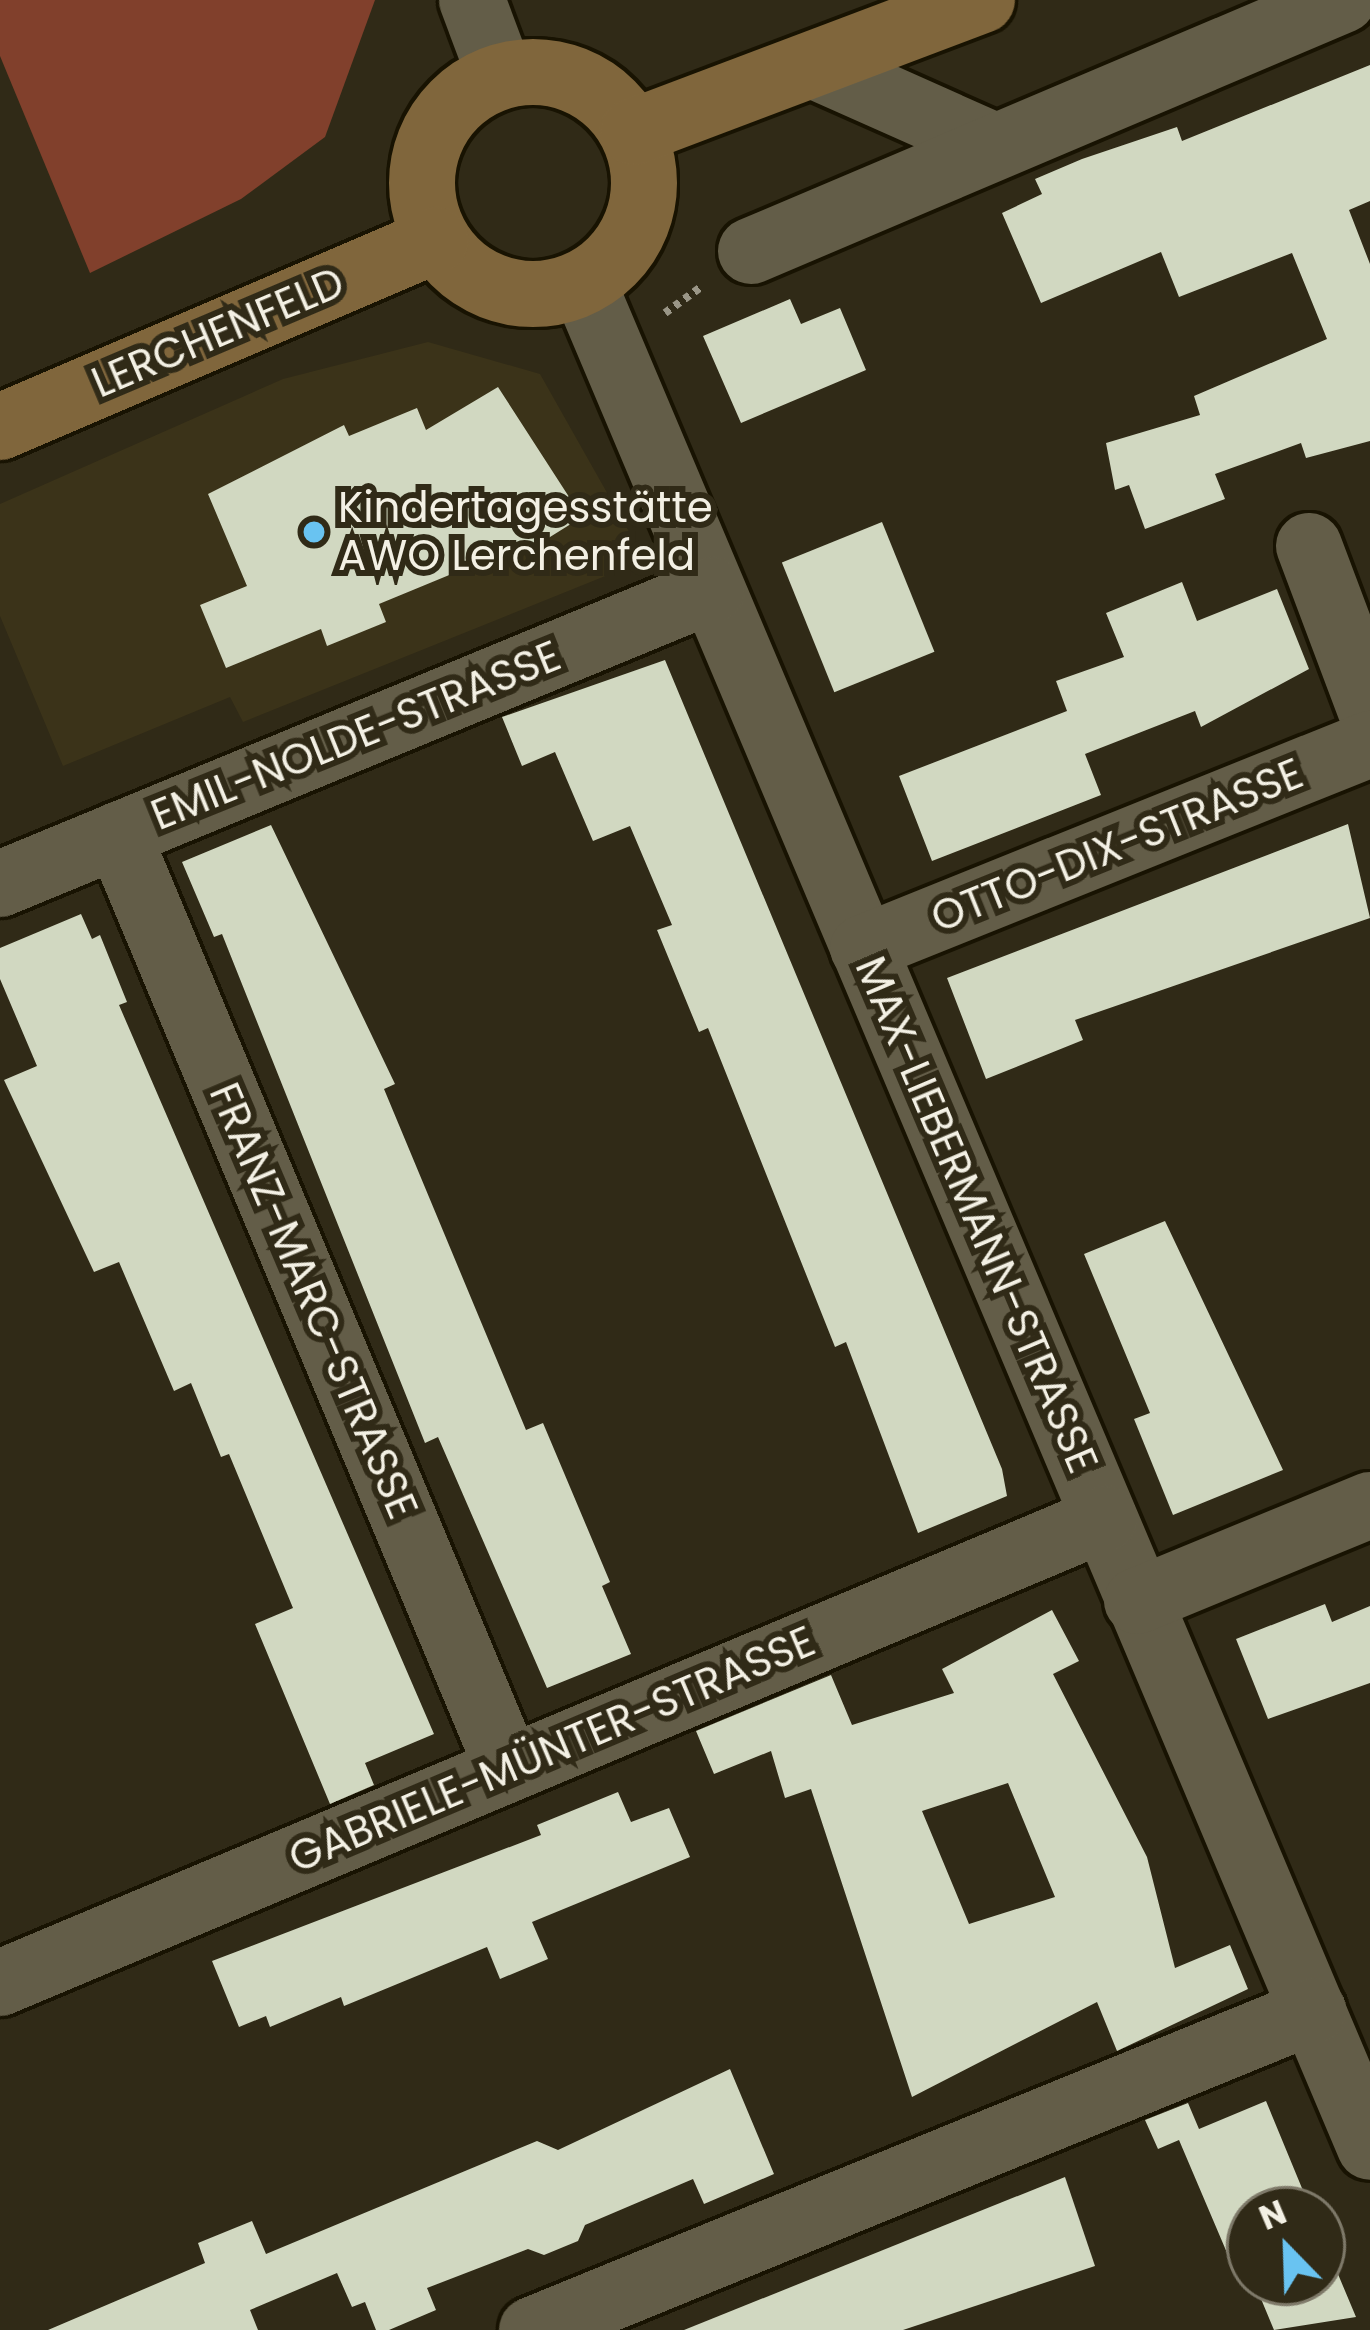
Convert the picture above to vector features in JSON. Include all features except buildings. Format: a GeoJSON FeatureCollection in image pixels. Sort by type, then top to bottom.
{"type":"FeatureCollection","features":[{"type":"Feature","properties":{"kind":"street"},"geometry":{"type":"LineString","coordinates":[[472,0],[500,75]]}},
{"type":"Feature","properties":{"kind":"street"},"geometry":{"type":"LineString","coordinates":[[633,132],[982,0]]}},
{"type":"Feature","properties":{"kind":"street"},"geometry":{"type":"LineString","coordinates":[[751,251],[988,142],[1342,0]]}},
{"type":"Feature","properties":{"kind":"street"},"geometry":{"type":"LineString","coordinates":[[815,66],[988,142]]}},
{"type":"Feature","properties":{"kind":"street"},"geometry":{"type":"LineString","coordinates":[[500,75],[577,79],[633,132],[644,201],[622,248],[583,283],[501,290],[436,240],[422,162],[464,93],[500,75]]}},
{"type":"Feature","properties":{"kind":"street","name":"LERCHENFELD"},"geometry":{"type":"LineString","coordinates":[[0,427],[436,240]]}},
{"type":"Feature","properties":{"kind":"street","name":"MAX-LIEBERMANN-STRASSE"},"geometry":{"type":"LineString","coordinates":[[583,283],[1370,2147]]}},
{"type":"Feature","properties":{"kind":"street"},"geometry":{"type":"LineString","coordinates":[[1309,546],[1370,708]]}},
{"type":"Feature","properties":{"kind":"street","name":"EMIL-NOLDE-STRASSE"},"geometry":{"type":"LineString","coordinates":[[0,884],[712,590]]}},
{"type":"Feature","properties":{"kind":"street","name":"OTTO-DIX-STRASSE"},"geometry":{"type":"LineString","coordinates":[[863,948],[1370,745]]}},
{"type":"Feature","properties":{"kind":"street","name":"FRANZ-MARC-STRASSE"},"geometry":{"type":"LineString","coordinates":[[118,835],[508,1768]]}},
{"type":"Feature","properties":{"kind":"street"},"geometry":{"type":"LineString","coordinates":[[1137,1601],[1370,1505]]}},
{"type":"Feature","properties":{"kind":"street","name":"GABRIELE-MÜNTER-STRASSE"},"geometry":{"type":"LineString","coordinates":[[0,1983],[1104,1519]]}},
{"type":"Feature","properties":{"kind":"street"},"geometry":{"type":"LineString","coordinates":[[532,2330],[1313,2011]]}},
{"type":"Feature","properties":{"kind":"path"},"geometry":{"type":"LineString","coordinates":[[615,350],[751,251]]}},
{"type":"Feature","properties":{"kind":"shaded area"},"geometry":{"type":"Polygon","coordinates":[[[0,0],[375,0],[325,137],[241,199],[90,273],[0,56],[0,0]]]}},
{"type":"Feature","properties":{"kind":"shaded area","name":"Kindertagesstätte AWO Lerchenfeld"},"geometry":{"type":"Polygon","coordinates":[[[428,342],[540,374],[645,560],[243,722],[230,697],[63,766],[0,616],[0,504],[283,379],[428,342]]]}},
{"type":"Feature","properties":{"kind":"place","name":"Kindertagesstätte AWO Lerchenfeld"},"geometry":{"type":"Point","coordinates":[314,532]}}]}
